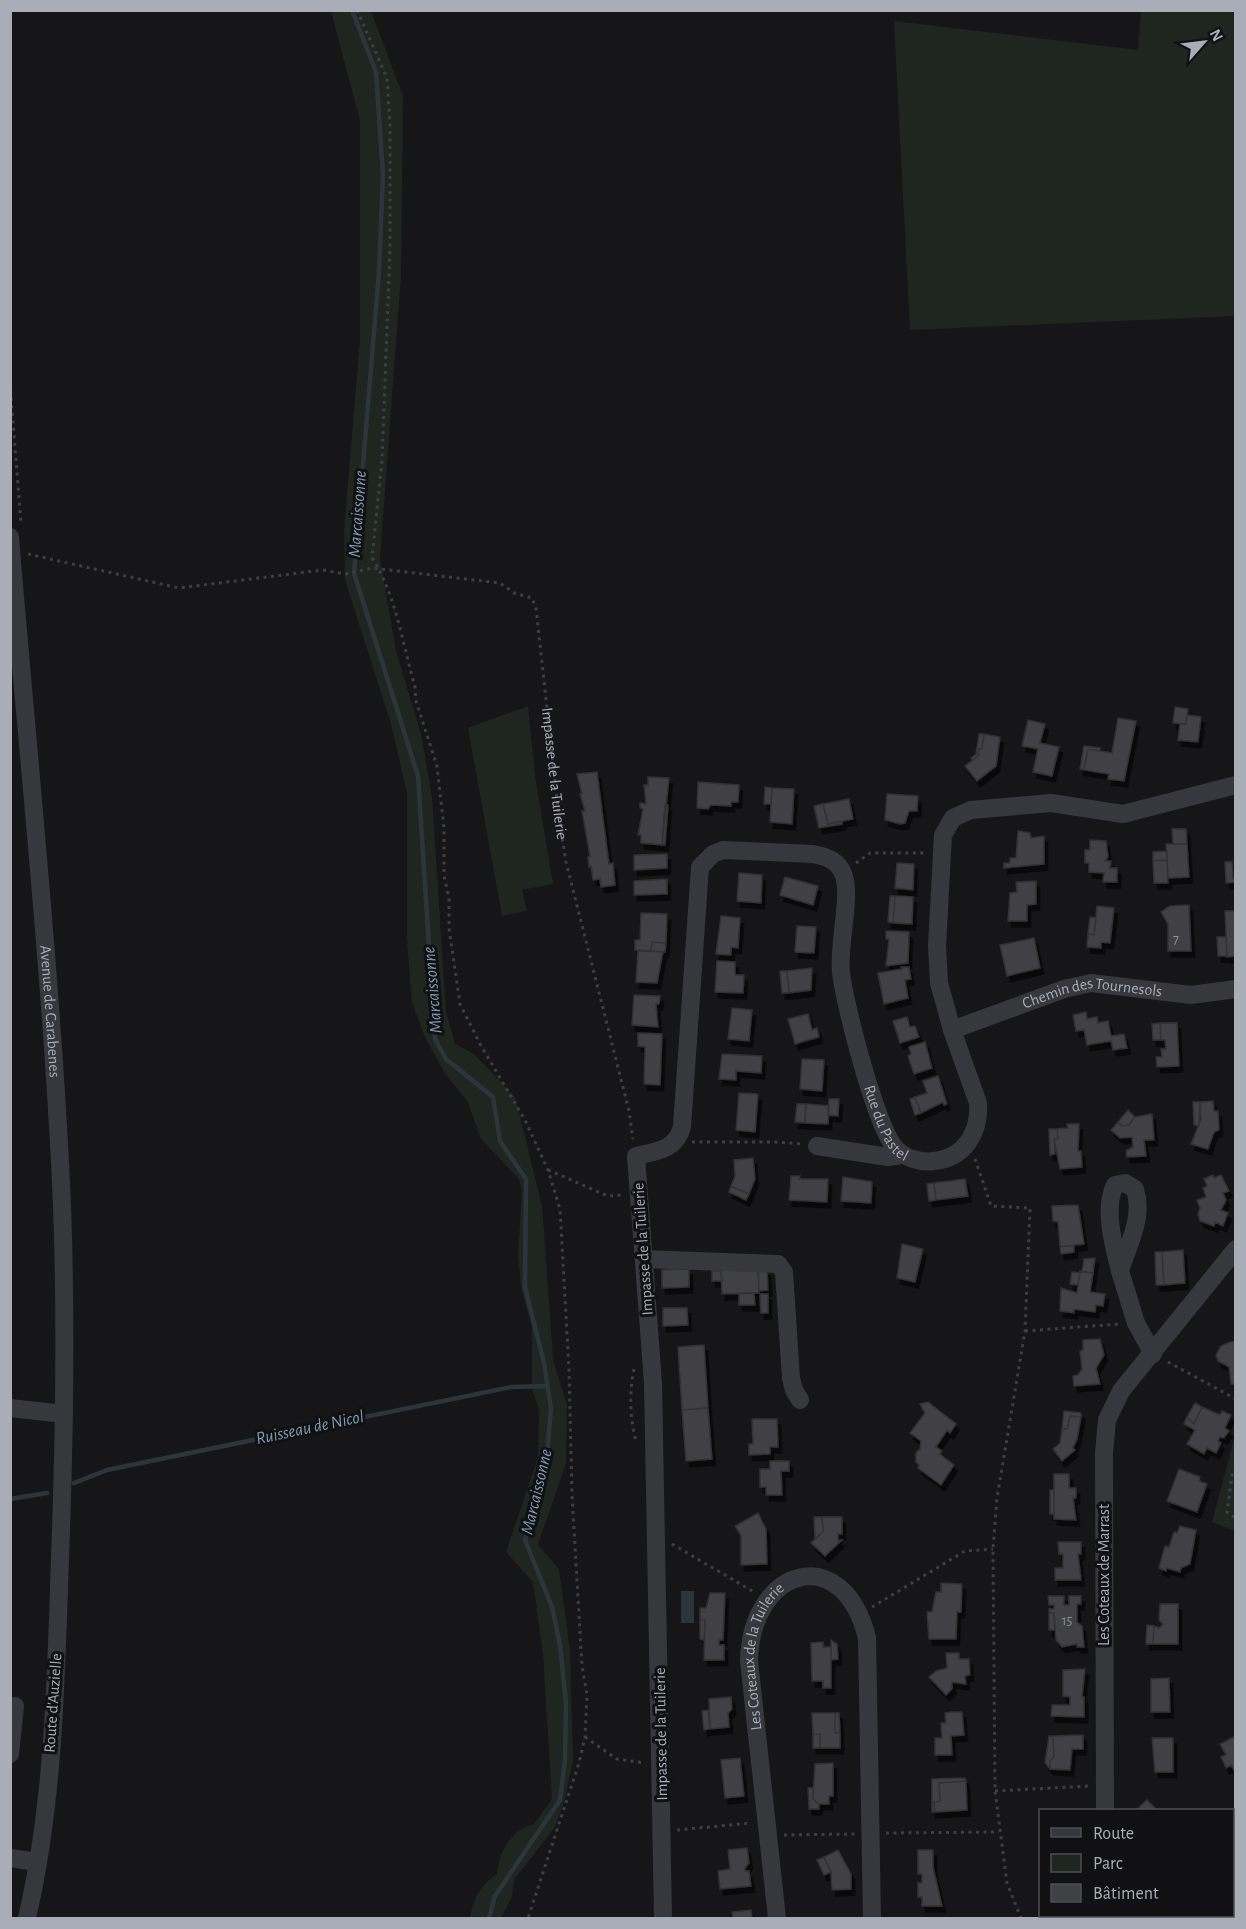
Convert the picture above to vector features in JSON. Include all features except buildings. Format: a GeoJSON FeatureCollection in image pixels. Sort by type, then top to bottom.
{"type":"FeatureCollection","features":[{"type":"Feature","properties":{"kind":"street","name":"Avenue de Carabenes"},"geometry":{"type":"LineString","coordinates":[[16,533],[60,1163],[64,1306],[62,1486]]}},
{"type":"Feature","properties":{"kind":"street"},"geometry":{"type":"LineString","coordinates":[[965,1146],[976,1128],[978,1103],[952,1030],[937,965],[942,853],[947,826],[953,818],[971,810],[1052,803],[1123,814],[1236,785]]}},
{"type":"Feature","properties":{"kind":"street"},"geometry":{"type":"LineString","coordinates":[[636,1156],[662,1150],[679,1138],[700,867],[713,854],[731,849],[824,856],[838,865],[842,873]]}},
{"type":"Feature","properties":{"kind":"street","name":"Rue du Pastel"},"geometry":{"type":"LineString","coordinates":[[842,873],[846,889],[840,955],[847,1011],[888,1136],[903,1155],[930,1162],[950,1157],[965,1146]]}},
{"type":"Feature","properties":{"kind":"street","name":"Chemin des Tournesols"},"geometry":{"type":"LineString","coordinates":[[952,1030],[1064,989],[1091,983],[1191,995],[1236,989]]}},
{"type":"Feature","properties":{"kind":"street"},"geometry":{"type":"LineString","coordinates":[[817,1146],[888,1157],[903,1155]]}},
{"type":"Feature","properties":{"kind":"street","name":"Impasse de la Tuilerie"},"geometry":{"type":"LineString","coordinates":[[636,1156],[653,1383],[663,1918]]}},
{"type":"Feature","properties":{"kind":"street","name":"Les Coteaux de Marrast"},"geometry":{"type":"LineString","coordinates":[[1105,1809],[1104,1436],[1113,1404],[1236,1249]]}},
{"type":"Feature","properties":{"kind":"street"},"geometry":{"type":"LineString","coordinates":[[644,1259],[778,1264],[784,1272],[791,1378],[800,1400]]}},
{"type":"Feature","properties":{"kind":"street"},"geometry":{"type":"LineString","coordinates":[[1119,1271],[1136,1323],[1153,1354]]}},
{"type":"Feature","properties":{"kind":"street"},"geometry":{"type":"LineString","coordinates":[[10,1408],[64,1414]]}},
{"type":"Feature","properties":{"kind":"street","name":"Route d'Auzielle"},"geometry":{"type":"LineString","coordinates":[[27,1918],[37,1862],[52,1718],[62,1486]]}},
{"type":"Feature","properties":{"kind":"street","name":"Les Coteaux de la Tuilerie"},"geometry":{"type":"LineString","coordinates":[[777,1918],[749,1661],[753,1629],[766,1599],[788,1582],[810,1576],[833,1583],[842,1589],[859,1615],[868,1650],[872,1918]]}},
{"type":"Feature","properties":{"kind":"street"},"geometry":{"type":"LineString","coordinates":[[10,1754],[15,1706]]}},
{"type":"Feature","properties":{"kind":"street"},"geometry":{"type":"LineString","coordinates":[[10,1858],[37,1862]]}},
{"type":"Feature","properties":{"kind":"path"},"geometry":{"type":"LineString","coordinates":[[357,10],[387,78],[390,124],[390,249],[382,460],[372,558],[379,568],[391,601],[415,687],[416,701],[437,766],[444,828],[444,876],[449,898],[448,928],[460,1004],[480,1044],[525,1120],[548,1170],[560,1209],[569,1369],[573,1506],[582,1666],[587,1695],[585,1737],[579,1763],[528,1918]]}},
{"type":"Feature","properties":{"kind":"path"},"geometry":{"type":"LineString","coordinates":[[10,383],[16,533]]}},
{"type":"Feature","properties":{"kind":"path"},"geometry":{"type":"LineString","coordinates":[[22,552],[179,588],[323,570],[345,574],[379,568]]}},
{"type":"Feature","properties":{"kind":"path","name":"Impasse de la Tuilerie"},"geometry":{"type":"LineString","coordinates":[[379,568],[500,583],[514,592],[532,598],[536,608],[566,862],[629,1112],[636,1156]]}},
{"type":"Feature","properties":{"kind":"path"},"geometry":{"type":"LineString","coordinates":[[842,873],[870,853],[942,853]]}},
{"type":"Feature","properties":{"kind":"path"},"geometry":{"type":"LineString","coordinates":[[679,1138],[690,1142],[775,1142],[817,1146]]}},
{"type":"Feature","properties":{"kind":"path"},"geometry":{"type":"LineString","coordinates":[[965,1146],[978,1164],[991,1206],[1030,1208],[1025,1331],[997,1498],[993,1549],[995,1791],[1007,1883],[1021,1918]]}},
{"type":"Feature","properties":{"kind":"path"},"geometry":{"type":"LineString","coordinates":[[548,1170],[608,1196],[640,1194]]}},
{"type":"Feature","properties":{"kind":"path"},"geometry":{"type":"LineString","coordinates":[[1025,1331],[1136,1323]]}},
{"type":"Feature","properties":{"kind":"path"},"geometry":{"type":"LineString","coordinates":[[1153,1354],[1236,1399]]}},
{"type":"Feature","properties":{"kind":"path"},"geometry":{"type":"LineString","coordinates":[[1236,1467],[1232,1474],[1227,1512],[1236,1519]]}},
{"type":"Feature","properties":{"kind":"path"},"geometry":{"type":"LineString","coordinates":[[656,1534],[766,1599]]}},
{"type":"Feature","properties":{"kind":"path"},"geometry":{"type":"LineString","coordinates":[[859,1615],[965,1551],[993,1549]]}},
{"type":"Feature","properties":{"kind":"path"},"geometry":{"type":"LineString","coordinates":[[585,1737],[617,1759],[661,1766]]}},
{"type":"Feature","properties":{"kind":"path"},"geometry":{"type":"LineString","coordinates":[[995,1791],[1104,1785]]}},
{"type":"Feature","properties":{"kind":"path"},"geometry":{"type":"LineString","coordinates":[[663,1832],[758,1822],[783,1835],[831,1834]]}},
{"type":"Feature","properties":{"kind":"path"},"geometry":{"type":"LineString","coordinates":[[922,1832],[999,1832]]}},
{"type":"Feature","properties":{"kind":"green space"},"geometry":{"type":"Polygon","coordinates":[[[331,11],[371,11],[403,96],[401,275],[380,558],[396,651],[421,734],[432,797],[446,1012],[455,1044],[474,1054],[515,1097],[542,1206],[553,1360],[567,1405],[566,1463],[538,1545],[559,1569],[570,1651],[573,1761],[564,1802],[555,1827],[514,1880],[512,1896],[501,1918],[470,1918],[479,1893],[486,1882],[497,1874],[500,1857],[508,1843],[519,1831],[534,1824],[552,1799],[543,1654],[533,1582],[506,1552],[538,1458],[539,1409],[532,1389],[532,1327],[521,1288],[518,1253],[522,1190],[519,1179],[481,1139],[468,1102],[444,1072],[425,1037],[412,1003],[407,939],[407,793],[391,724],[345,580],[344,531],[360,340],[360,121],[331,11]]]}},
{"type":"Feature","properties":{"kind":"green space"},"geometry":{"type":"Polygon","coordinates":[[[1141,11],[1235,11],[1235,316],[910,330],[894,21],[1138,50],[1141,11]]]}},
{"type":"Feature","properties":{"kind":"green space"},"geometry":{"type":"Polygon","coordinates":[[[528,706],[535,776],[553,884],[522,890],[527,911],[502,916],[468,728],[528,706]]]}},
{"type":"Feature","properties":{"kind":"green space"},"geometry":{"type":"Polygon","coordinates":[[[1235,1436],[1236,1531],[1212,1522],[1235,1436]]]}},
{"type":"Feature","properties":{"kind":"shaded area"},"geometry":{"type":"Polygon","coordinates":[[[681,1591],[694,1591],[694,1623],[681,1623],[681,1591]]]}},
{"type":"Feature","properties":{"kind":"waterway","name":"Marcaissonne"},"geometry":{"type":"LineString","coordinates":[[352,10],[376,72],[383,174],[379,272],[354,573],[418,776],[435,1039],[446,1059],[493,1097],[500,1141],[526,1179],[525,1287],[544,1363],[551,1408],[547,1456],[525,1540],[552,1607],[560,1645],[566,1703],[565,1759],[560,1800],[495,1896],[489,1918]]}},
{"type":"Feature","properties":{"kind":"waterway","name":"Ruisseau de Nicol"},"geometry":{"type":"LineString","coordinates":[[74,1483],[107,1470],[511,1387],[548,1386]]}},
{"type":"Feature","properties":{"kind":"waterway","name":"Ruisseau de Nicol"},"geometry":{"type":"LineString","coordinates":[[10,1499],[47,1493]]}}]}
